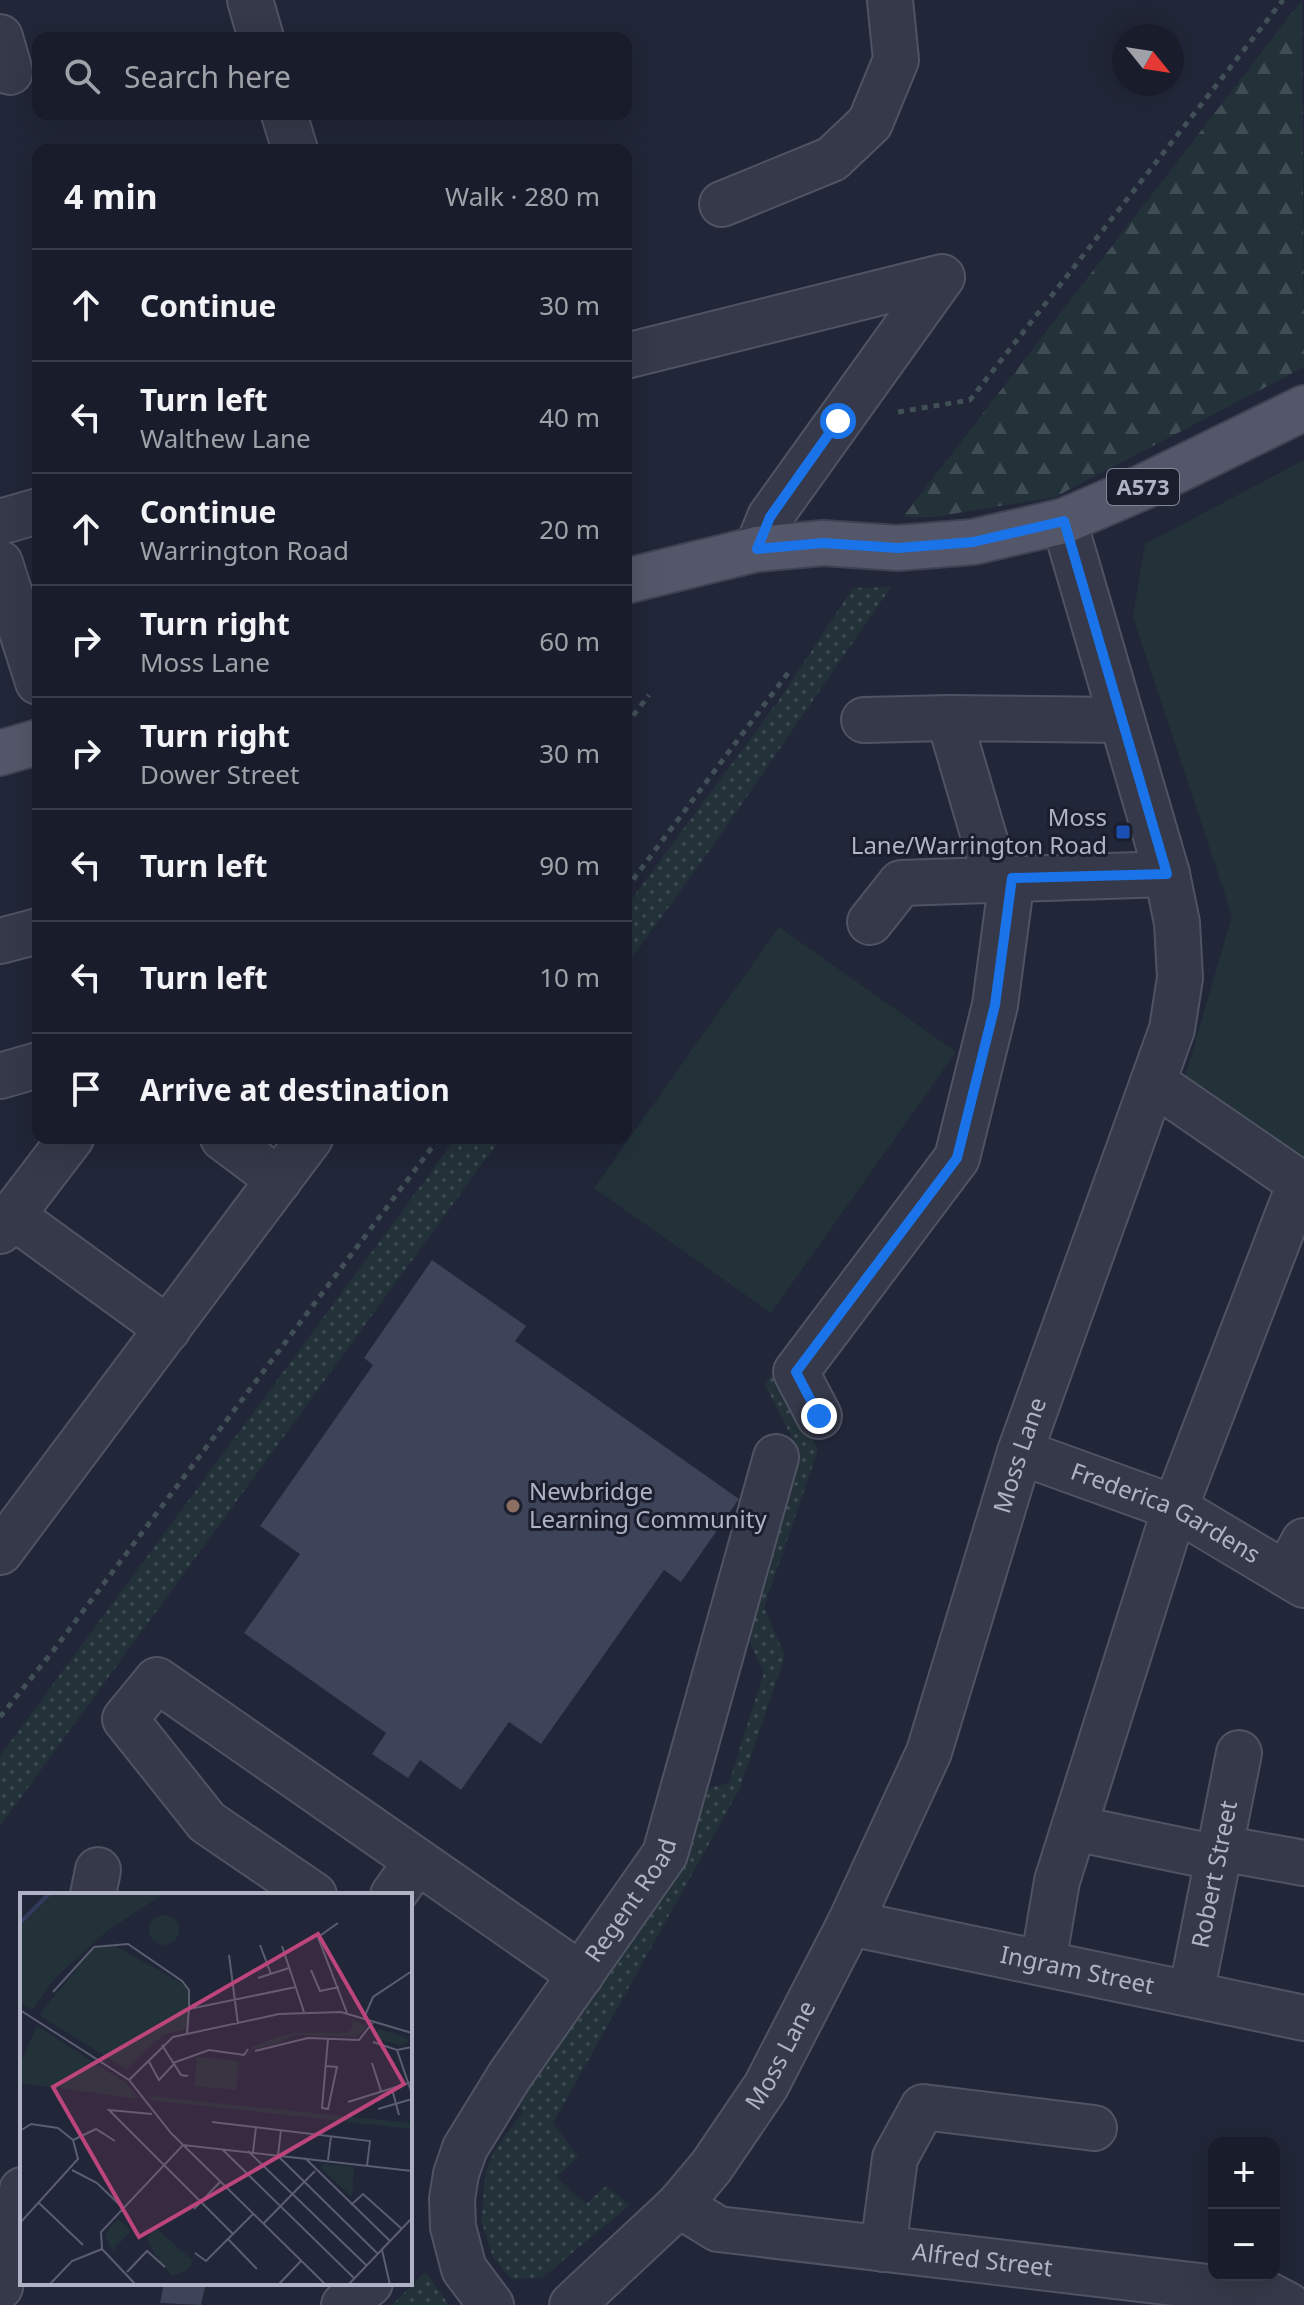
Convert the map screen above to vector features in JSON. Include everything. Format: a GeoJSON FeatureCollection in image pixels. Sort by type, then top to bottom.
{"type":"FeatureCollection","features":[{"type":"Feature","properties":{"kind":"main road","name":"A573"},"geometry":{"type":"LineString","coordinates":[[632,580],[757,549],[823,543],[898,548],[973,542],[1064,521],[1143,487],[1304,408]]}},
{"type":"Feature","properties":{"kind":"main road"},"geometry":{"type":"LineString","coordinates":[[0,753],[32,744]]}},
{"type":"Feature","properties":{"kind":"street"},"geometry":{"type":"LineString","coordinates":[[722,204],[832,159],[870,123],[896,60],[890,0]]}},
{"type":"Feature","properties":{"kind":"street"},"geometry":{"type":"LineString","coordinates":[[286,120],[293,144]]}},
{"type":"Feature","properties":{"kind":"street"},"geometry":{"type":"LineString","coordinates":[[632,354],[942,277],[770,517],[757,549]]}},
{"type":"Feature","properties":{"kind":"street"},"geometry":{"type":"LineString","coordinates":[[0,522],[32,513]]}},
{"type":"Feature","properties":{"kind":"street","name":"Moss Lane"},"geometry":{"type":"LineString","coordinates":[[582,2302],[679,2205],[711,2167],[766,2086],[850,1923],[929,1752],[1020,1452],[1172,1029],[1180,978],[1177,923],[1167,874],[1064,521]]}},
{"type":"Feature","properties":{"kind":"street"},"geometry":{"type":"LineString","coordinates":[[0,563],[32,663]]}},
{"type":"Feature","properties":{"kind":"street"},"geometry":{"type":"LineString","coordinates":[[819,1416],[796,1372],[957,1158],[995,1005],[1004,878],[949,718]]}},
{"type":"Feature","properties":{"kind":"street"},"geometry":{"type":"LineString","coordinates":[[864,720],[1122,720]]}},
{"type":"Feature","properties":{"kind":"street"},"geometry":{"type":"LineString","coordinates":[[870,922],[901,883],[1167,874]]}},
{"type":"Feature","properties":{"kind":"street"},"geometry":{"type":"LineString","coordinates":[[0,941],[32,933]]}},
{"type":"Feature","properties":{"kind":"street"},"geometry":{"type":"LineString","coordinates":[[0,1076],[32,1067]]}},
{"type":"Feature","properties":{"kind":"street"},"geometry":{"type":"LineString","coordinates":[[1043,1963],[1057,1881],[1175,1508],[1302,1184],[1153,1082]]}},
{"type":"Feature","properties":{"kind":"street"},"geometry":{"type":"LineString","coordinates":[[66,1144],[7,1216],[168,1329]]}},
{"type":"Feature","properties":{"kind":"street"},"geometry":{"type":"LineString","coordinates":[[231,1144],[279,1180]]}},
{"type":"Feature","properties":{"kind":"street"},"geometry":{"type":"LineString","coordinates":[[0,1552],[306,1144]]}},
{"type":"Feature","properties":{"kind":"street","name":"Frederica Gardens"},"geometry":{"type":"LineString","coordinates":[[1020,1452],[1175,1508],[1298,1567]]}},
{"type":"Feature","properties":{"kind":"street","name":"Regent Road"},"geometry":{"type":"LineString","coordinates":[[491,2305],[464,2269],[457,2247],[452,2199],[456,2174],[477,2126],[665,1854],[776,1457]]}},
{"type":"Feature","properties":{"kind":"street"},"geometry":{"type":"LineString","coordinates":[[311,1893],[207,1822],[125,1719],[157,1680],[405,1878],[581,1975]]}},
{"type":"Feature","properties":{"kind":"street","name":"Robert Street"},"geometry":{"type":"LineString","coordinates":[[1191,1994],[1239,1753]]}},
{"type":"Feature","properties":{"kind":"street"},"geometry":{"type":"LineString","coordinates":[[1074,1828],[1219,1853],[1304,1863]]}},
{"type":"Feature","properties":{"kind":"street","name":"Ingram Street"},"geometry":{"type":"LineString","coordinates":[[850,1923],[1304,2018]]}},
{"type":"Feature","properties":{"kind":"street"},"geometry":{"type":"LineString","coordinates":[[883,2249],[895,2158],[923,2107],[1094,2128]]}},
{"type":"Feature","properties":{"kind":"street"},"geometry":{"type":"LineString","coordinates":[[0,2287],[13,2201]]}},
{"type":"Feature","properties":{"kind":"street","name":"Alfred Street"},"geometry":{"type":"LineString","coordinates":[[679,2205],[718,2229],[1267,2294],[1288,2305]]}},
{"type":"Feature","properties":{"kind":"street"},"geometry":{"type":"LineString","coordinates":[[344,2305],[368,2285]]}},
{"type":"Feature","properties":{"kind":"path"},"geometry":{"type":"LineString","coordinates":[[838,421],[970,400],[1283,0]]}},
{"type":"Feature","properties":{"kind":"path"},"geometry":{"type":"LineString","coordinates":[[632,881],[788,673]]}},
{"type":"Feature","properties":{"kind":"path"},"geometry":{"type":"LineString","coordinates":[[632,717],[649,695]]}},
{"type":"Feature","properties":{"kind":"path"},"geometry":{"type":"LineString","coordinates":[[0,1717],[434,1144]]}},
{"type":"Feature","properties":{"kind":"green space"},"geometry":{"type":"Polygon","coordinates":[[[1302,0],[1304,367],[1055,497],[933,517],[903,517],[1302,0]]]}},
{"type":"Feature","properties":{"kind":"green space"},"geometry":{"type":"Polygon","coordinates":[[[1304,460],[1304,1170],[1180,1094],[1232,916],[1133,617],[1145,544],[1304,460]]]}},
{"type":"Feature","properties":{"kind":"green space"},"geometry":{"type":"Polygon","coordinates":[[[891,587],[632,958],[632,899],[779,700],[853,588],[891,587]]]}},
{"type":"Feature","properties":{"kind":"green space"},"geometry":{"type":"Polygon","coordinates":[[[779,927],[956,1052],[771,1313],[594,1188],[625,1144],[632,1144],[632,1134],[779,927]]]}},
{"type":"Feature","properties":{"kind":"green space"},"geometry":{"type":"Polygon","coordinates":[[[452,1144],[497,1144],[0,1826],[0,1756],[452,1144]]]}},
{"type":"Feature","properties":{"kind":"green space"},"geometry":{"type":"Polygon","coordinates":[[[776,1367],[818,1450],[764,1607],[785,1657],[739,1790],[553,2123],[578,2157],[556,2177],[586,2204],[606,2186],[630,2205],[542,2278],[511,2279],[493,2257],[481,2220],[486,2171],[494,2152],[523,2111],[511,2102],[683,1866],[705,1789],[729,1783],[764,1672],[740,1623],[798,1449],[765,1385],[776,1367]]]}},
{"type":"Feature","properties":{"kind":"green space"},"geometry":{"type":"Polygon","coordinates":[[[426,2272],[449,2305],[392,2305],[426,2272]]]}},
{"type":"Feature","properties":{"kind":"building"},"geometry":{"type":"Polygon","coordinates":[[[432,1260],[526,1326],[515,1341],[739,1499],[681,1582],[664,1570],[541,1744],[509,1722],[461,1790],[420,1760],[408,1778],[372,1754],[386,1733],[244,1633],[300,1554],[260,1526],[373,1365],[364,1358],[432,1260]]]}},
{"type":"Feature","properties":{"kind":"building"},"geometry":{"type":"Polygon","coordinates":[[[164,2285],[206,2285],[201,2305],[160,2303],[164,2285]]]}},
{"type":"Feature","properties":{"kind":"place","name":"Moss Lane/Warrington Road"},"geometry":{"type":"Point","coordinates":[1123,832]}},
{"type":"Feature","properties":{"kind":"place","name":"Newbridge Learning Community"},"geometry":{"type":"Point","coordinates":[513,1506]}},
{"type":"Feature","properties":{"kind":"route"},"geometry":{"type":"LineString","coordinates":[[819,1416],[796,1372],[957,1158],[995,1005],[1012,878],[1167,874],[1064,521],[973,542],[898,548],[823,543],[757,549],[770,517],[838,421]]}}]}
